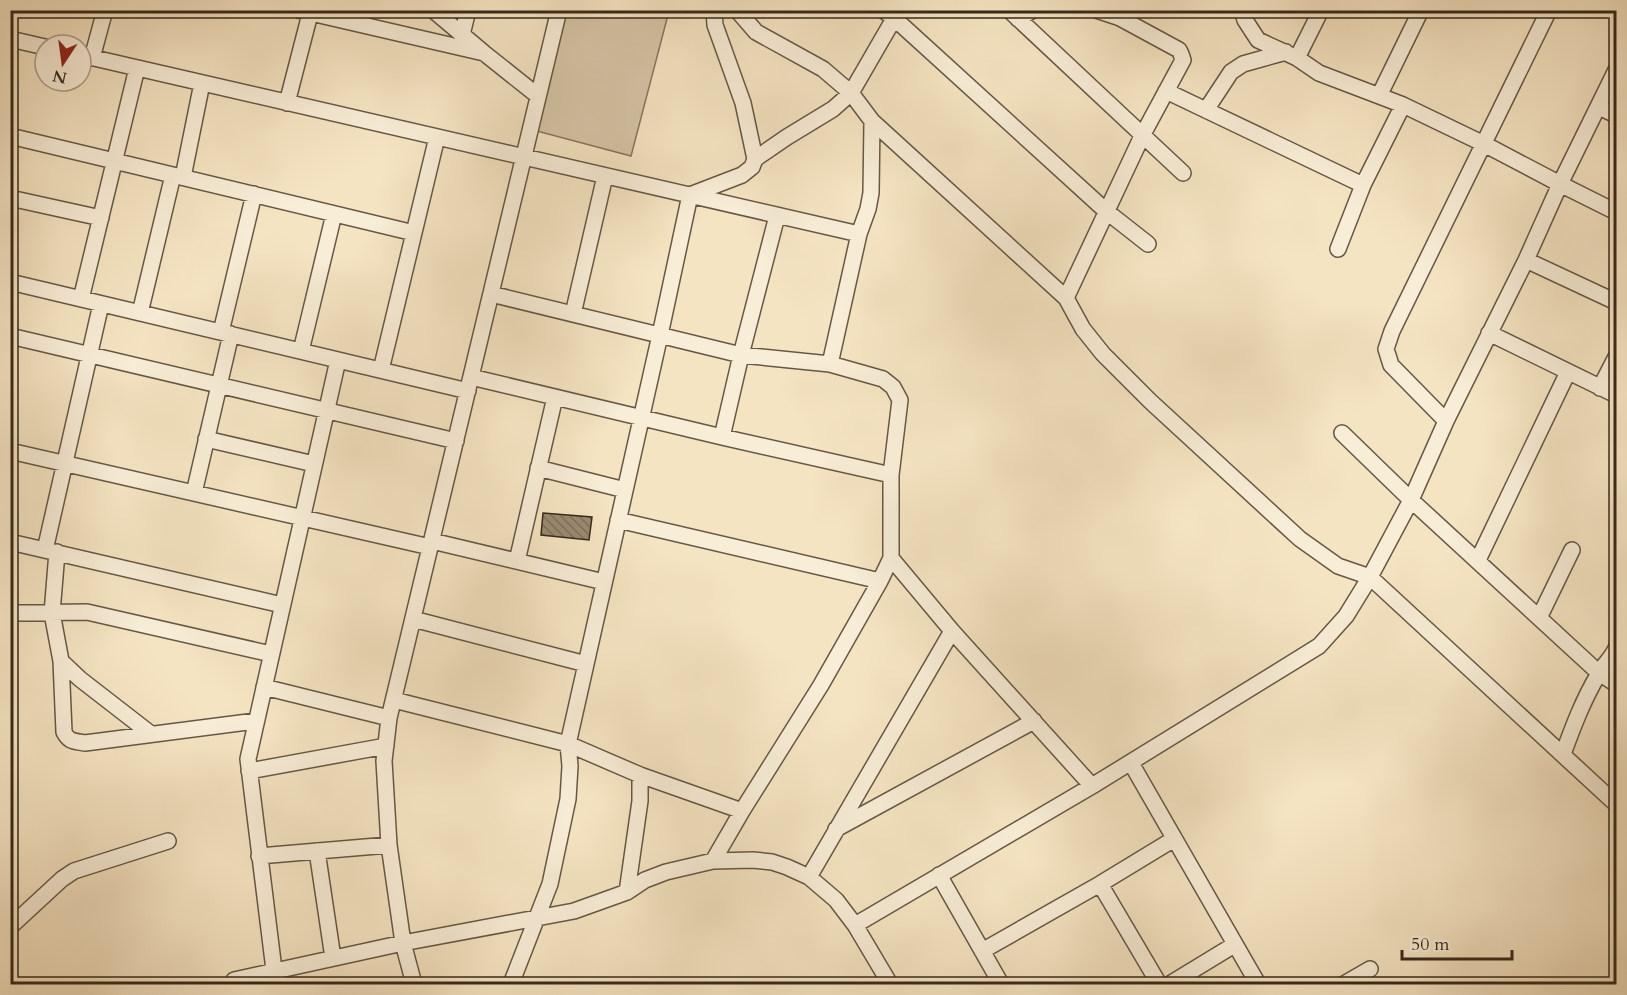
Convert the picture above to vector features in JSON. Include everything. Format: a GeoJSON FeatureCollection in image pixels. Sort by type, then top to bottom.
{"type":"FeatureCollection","features":[{"type":"Feature","properties":{"kind":"street"},"geometry":{"type":"LineString","coordinates":[[93,39],[105,10]]}},
{"type":"Feature","properties":{"kind":"street"},"geometry":{"type":"LineString","coordinates":[[433,10],[538,96]]}},
{"type":"Feature","properties":{"kind":"street"},"geometry":{"type":"LineString","coordinates":[[462,35],[468,10]]}},
{"type":"Feature","properties":{"kind":"street"},"geometry":{"type":"LineString","coordinates":[[414,984],[403,943],[389,846],[384,760],[389,718],[559,10]]}},
{"type":"Feature","properties":{"kind":"street"},"geometry":{"type":"LineString","coordinates":[[690,195],[742,175],[752,167],[754,159],[743,103],[715,26],[714,10]]}},
{"type":"Feature","properties":{"kind":"street"},"geometry":{"type":"LineString","coordinates":[[737,10],[756,32],[823,69],[851,93],[872,121],[1066,298],[1083,329],[1103,354],[1292,531],[1338,566],[1370,577],[1617,804]]}},
{"type":"Feature","properties":{"kind":"street"},"geometry":{"type":"LineString","coordinates":[[1014,15],[1033,10]]}},
{"type":"Feature","properties":{"kind":"street"},"geometry":{"type":"LineString","coordinates":[[1066,298],[1142,136],[1183,60],[1179,50],[1120,18],[1096,10]]}},
{"type":"Feature","properties":{"kind":"street"},"geometry":{"type":"LineString","coordinates":[[1242,10],[1245,20],[1258,39],[1292,55],[1319,73],[1403,105],[1617,212]]}},
{"type":"Feature","properties":{"kind":"street"},"geometry":{"type":"LineString","coordinates":[[1206,110],[1231,72],[1243,64],[1292,55],[1321,10]]}},
{"type":"Feature","properties":{"kind":"street"},"geometry":{"type":"LineString","coordinates":[[1379,96],[1421,10]]}},
{"type":"Feature","properties":{"kind":"street"},"geometry":{"type":"LineString","coordinates":[[1446,421],[1391,365],[1386,349],[1392,330],[1550,10]]}},
{"type":"Feature","properties":{"kind":"street"},"geometry":{"type":"LineString","coordinates":[[287,103],[306,11],[484,53]]}},
{"type":"Feature","properties":{"kind":"street"},"geometry":{"type":"LineString","coordinates":[[754,159],[833,109],[851,93],[892,14],[1106,211],[1148,244]]}},
{"type":"Feature","properties":{"kind":"street"},"geometry":{"type":"LineString","coordinates":[[1014,15],[1183,173]]}},
{"type":"Feature","properties":{"kind":"street"},"geometry":{"type":"LineString","coordinates":[[10,39],[33,44]]}},
{"type":"Feature","properties":{"kind":"street"},"geometry":{"type":"LineString","coordinates":[[93,58],[859,234]]}},
{"type":"Feature","properties":{"kind":"street"},"geometry":{"type":"LineString","coordinates":[[81,299],[137,68]]}},
{"type":"Feature","properties":{"kind":"street"},"geometry":{"type":"LineString","coordinates":[[855,924],[1131,763],[1319,646],[1346,616],[1370,577],[1411,500],[1446,421],[1617,70]]}},
{"type":"Feature","properties":{"kind":"street"},"geometry":{"type":"LineString","coordinates":[[140,313],[202,83]]}},
{"type":"Feature","properties":{"kind":"street"},"geometry":{"type":"LineString","coordinates":[[1167,91],[1363,185]]}},
{"type":"Feature","properties":{"kind":"street"},"geometry":{"type":"LineString","coordinates":[[1338,249],[1363,185],[1403,105]]}},
{"type":"Feature","properties":{"kind":"street"},"geometry":{"type":"LineString","coordinates":[[1599,107],[1617,115]]}},
{"type":"Feature","properties":{"kind":"street"},"geometry":{"type":"LineString","coordinates":[[830,364],[859,234],[871,193],[872,121]]}},
{"type":"Feature","properties":{"kind":"street"},"geometry":{"type":"LineString","coordinates":[[10,136],[414,233]]}},
{"type":"Feature","properties":{"kind":"street"},"geometry":{"type":"LineString","coordinates":[[381,370],[437,137]]}},
{"type":"Feature","properties":{"kind":"street"},"geometry":{"type":"LineString","coordinates":[[573,314],[605,176]]}},
{"type":"Feature","properties":{"kind":"street"},"geometry":{"type":"LineString","coordinates":[[194,493],[219,385],[226,333],[254,194]]}},
{"type":"Feature","properties":{"kind":"street"},"geometry":{"type":"LineString","coordinates":[[511,984],[550,884],[568,799],[570,766],[568,744],[690,195]]}},
{"type":"Feature","properties":{"kind":"street"},"geometry":{"type":"LineString","coordinates":[[10,198],[101,219]]}},
{"type":"Feature","properties":{"kind":"street"},"geometry":{"type":"LineString","coordinates":[[301,351],[333,214]]}},
{"type":"Feature","properties":{"kind":"street"},"geometry":{"type":"LineString","coordinates":[[722,437],[777,216]]}},
{"type":"Feature","properties":{"kind":"street"},"geometry":{"type":"LineString","coordinates":[[1526,260],[1617,302]]}},
{"type":"Feature","properties":{"kind":"street"},"geometry":{"type":"LineString","coordinates":[[10,282],[381,370],[555,397],[891,475]]}},
{"type":"Feature","properties":{"kind":"street"},"geometry":{"type":"LineString","coordinates":[[491,294],[741,355],[830,364],[883,379],[893,387],[900,400],[891,475],[891,558],[821,685],[713,861]]}},
{"type":"Feature","properties":{"kind":"street"},"geometry":{"type":"LineString","coordinates":[[100,304],[65,463],[51,551],[52,613],[61,661],[64,732],[72,741],[85,743],[256,721]]}},
{"type":"Feature","properties":{"kind":"street"},"geometry":{"type":"LineString","coordinates":[[1490,333],[1617,395]]}},
{"type":"Feature","properties":{"kind":"street"},"geometry":{"type":"LineString","coordinates":[[10,336],[456,441]]}},
{"type":"Feature","properties":{"kind":"street"},"geometry":{"type":"LineString","coordinates":[[1600,388],[1617,357]]}},
{"type":"Feature","properties":{"kind":"street"},"geometry":{"type":"LineString","coordinates":[[274,970],[248,759],[338,360]]}},
{"type":"Feature","properties":{"kind":"street"},"geometry":{"type":"LineString","coordinates":[[1478,560],[1568,372]]}},
{"type":"Feature","properties":{"kind":"street"},"geometry":{"type":"LineString","coordinates":[[517,561],[555,397]]}},
{"type":"Feature","properties":{"kind":"street"},"geometry":{"type":"LineString","coordinates":[[1342,433],[1411,500],[1599,673],[1617,684]]}},
{"type":"Feature","properties":{"kind":"street"},"geometry":{"type":"LineString","coordinates":[[206,439],[314,464]]}},
{"type":"Feature","properties":{"kind":"street"},"geometry":{"type":"LineString","coordinates":[[10,451],[302,518],[517,561],[604,582]]}},
{"type":"Feature","properties":{"kind":"street"},"geometry":{"type":"LineString","coordinates":[[538,468],[625,490]]}},
{"type":"Feature","properties":{"kind":"street"},"geometry":{"type":"LineString","coordinates":[[618,520],[880,581]]}},
{"type":"Feature","properties":{"kind":"street"},"geometry":{"type":"LineString","coordinates":[[10,542],[282,605]]}},
{"type":"Feature","properties":{"kind":"street"},"geometry":{"type":"LineString","coordinates":[[1539,618],[1572,550]]}},
{"type":"Feature","properties":{"kind":"street"},"geometry":{"type":"LineString","coordinates":[[891,558],[952,631],[1092,786]]}},
{"type":"Feature","properties":{"kind":"street"},"geometry":{"type":"LineString","coordinates":[[10,614],[87,612],[271,654]]}},
{"type":"Feature","properties":{"kind":"street"},"geometry":{"type":"LineString","coordinates":[[413,619],[586,664]]}},
{"type":"Feature","properties":{"kind":"street"},"geometry":{"type":"LineString","coordinates":[[808,877],[952,631]]}},
{"type":"Feature","properties":{"kind":"street"},"geometry":{"type":"LineString","coordinates":[[1563,754],[1578,713],[1599,673],[1617,648]]}},
{"type":"Feature","properties":{"kind":"street"},"geometry":{"type":"LineString","coordinates":[[61,661],[80,679],[151,734]]}},
{"type":"Feature","properties":{"kind":"street"},"geometry":{"type":"LineString","coordinates":[[264,687],[389,718]]}},
{"type":"Feature","properties":{"kind":"street"},"geometry":{"type":"LineString","coordinates":[[394,700],[568,744],[640,775],[742,811]]}},
{"type":"Feature","properties":{"kind":"street"},"geometry":{"type":"LineString","coordinates":[[836,829],[1034,721]]}},
{"type":"Feature","properties":{"kind":"street"},"geometry":{"type":"LineString","coordinates":[[249,771],[386,746]]}},
{"type":"Feature","properties":{"kind":"street"},"geometry":{"type":"LineString","coordinates":[[1131,763],[1258,984]]}},
{"type":"Feature","properties":{"kind":"street"},"geometry":{"type":"LineString","coordinates":[[627,892],[640,801],[640,775]]}},
{"type":"Feature","properties":{"kind":"street"},"geometry":{"type":"LineString","coordinates":[[982,951],[1100,884],[1174,838]]}},
{"type":"Feature","properties":{"kind":"street"},"geometry":{"type":"LineString","coordinates":[[10,927],[62,879],[75,871],[168,841]]}},
{"type":"Feature","properties":{"kind":"street"},"geometry":{"type":"LineString","coordinates":[[260,856],[389,846]]}},
{"type":"Feature","properties":{"kind":"street"},"geometry":{"type":"LineString","coordinates":[[317,852],[333,958]]}},
{"type":"Feature","properties":{"kind":"street"},"geometry":{"type":"LineString","coordinates":[[234,980],[403,943],[536,919],[574,910],[627,892],[645,880],[666,872],[713,861],[753,860],[788,867],[808,877],[836,900],[855,924],[890,984]]}},
{"type":"Feature","properties":{"kind":"street"},"geometry":{"type":"LineString","coordinates":[[939,875],[1001,984]]}},
{"type":"Feature","properties":{"kind":"street"},"geometry":{"type":"LineString","coordinates":[[1100,884],[1159,984]]}},
{"type":"Feature","properties":{"kind":"street"},"geometry":{"type":"LineString","coordinates":[[1170,984],[1234,945]]}},
{"type":"Feature","properties":{"kind":"street"},"geometry":{"type":"LineString","coordinates":[[1344,984],[1370,969]]}},
{"type":"Feature","properties":{"kind":"shaded area"},"geometry":{"type":"Polygon","coordinates":[[[564,11],[669,11],[631,156],[533,130],[564,11]]]}},
{"type":"Feature","properties":{"kind":"building"},"geometry":{"type":"Polygon","coordinates":[[[543,513],[592,517],[589,540],[541,535],[543,513]]]}}]}
